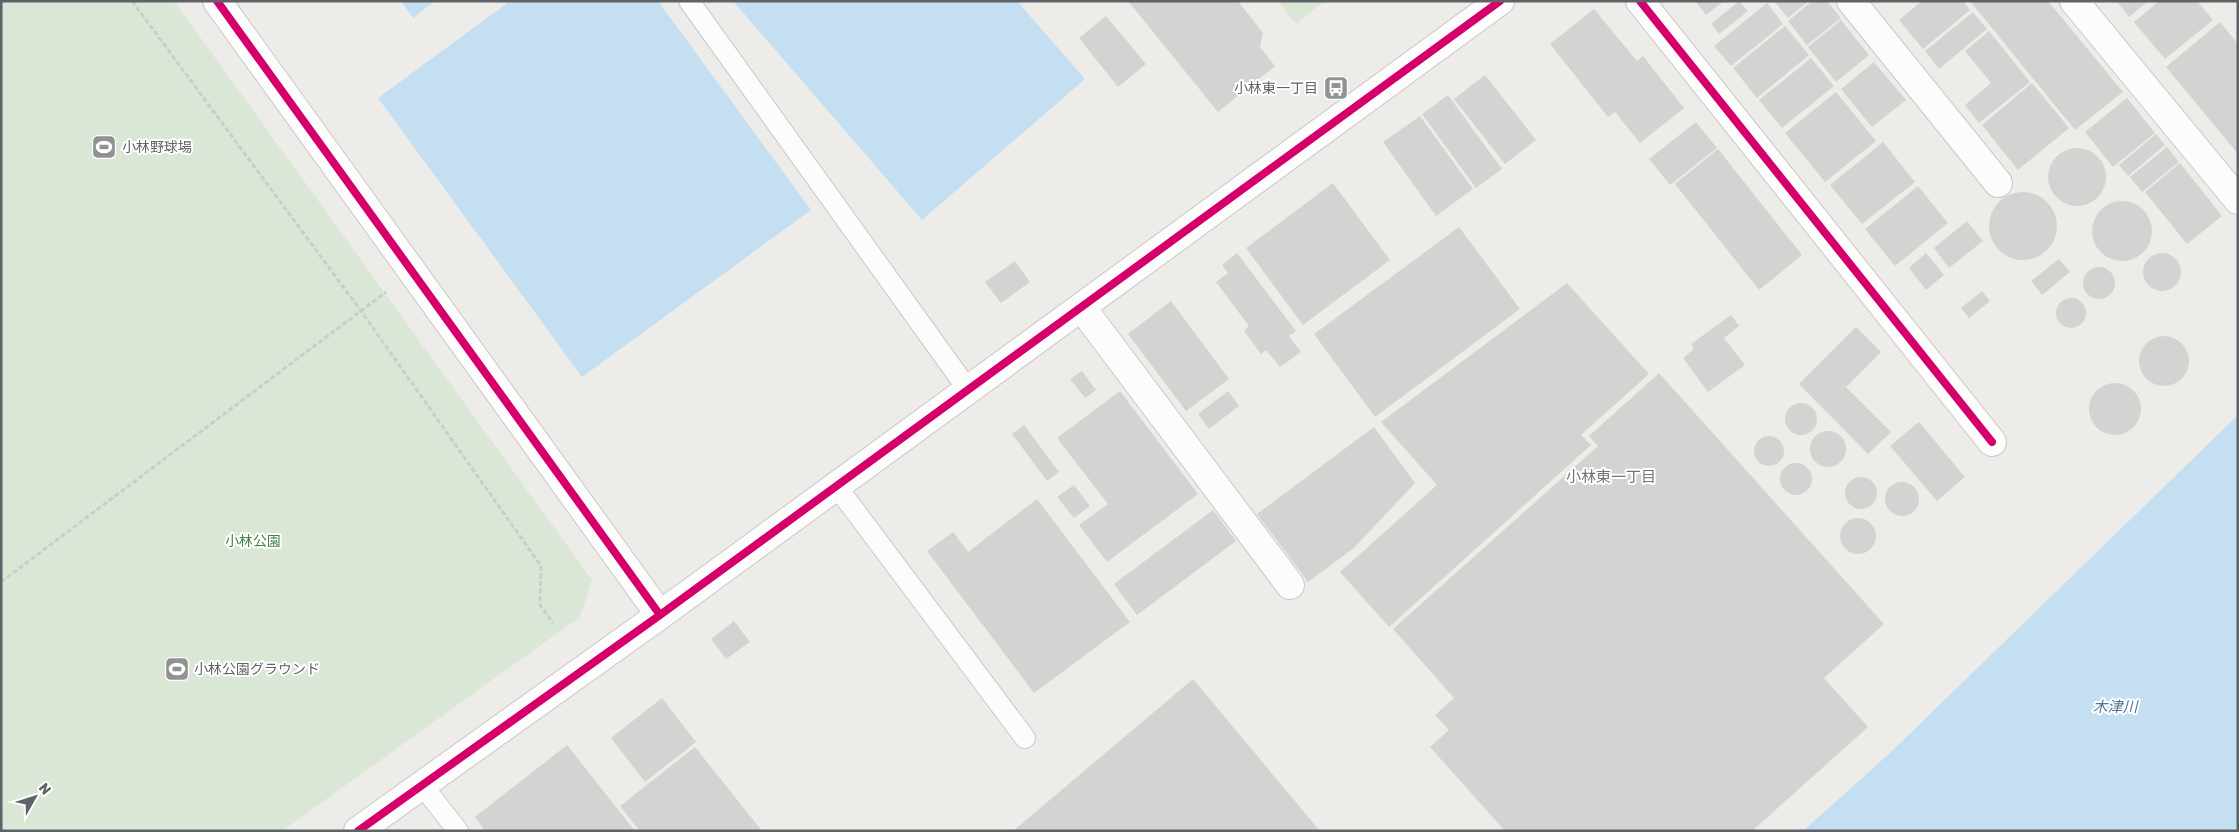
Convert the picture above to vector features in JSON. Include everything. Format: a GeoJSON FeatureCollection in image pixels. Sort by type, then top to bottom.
{"type":"FeatureCollection","features":[{"type":"Feature","properties":{"kind":"street"},"geometry":{"type":"LineString","coordinates":[[217,1],[660,615]]}},
{"type":"Feature","properties":{"kind":"street"},"geometry":{"type":"LineString","coordinates":[[358,831],[837,487],[1500,1]]}},
{"type":"Feature","properties":{"kind":"street"},"geometry":{"type":"LineString","coordinates":[[1640,1],[1992,442]]}},
{"type":"Feature","properties":{"kind":"street"},"geometry":{"type":"LineString","coordinates":[[1851,1],[1998,182]]}},
{"type":"Feature","properties":{"kind":"street"},"geometry":{"type":"LineString","coordinates":[[2074,1],[2238,200]]}},
{"type":"Feature","properties":{"kind":"street"},"geometry":{"type":"LineString","coordinates":[[1082,308],[1290,585]]}},
{"type":"Feature","properties":{"kind":"lane"},"geometry":{"type":"LineString","coordinates":[[689,1],[969,391]]}},
{"type":"Feature","properties":{"kind":"lane"},"geometry":{"type":"LineString","coordinates":[[837,487],[1025,738]]}},
{"type":"Feature","properties":{"kind":"lane"},"geometry":{"type":"LineString","coordinates":[[422,785],[458,831]]}},
{"type":"Feature","properties":{"kind":"path"},"geometry":{"type":"LineString","coordinates":[[132,1],[361,311],[541,566],[540,605],[553,622]]}},
{"type":"Feature","properties":{"kind":"path"},"geometry":{"type":"LineString","coordinates":[[1,582],[361,311],[414,274]]}},
{"type":"Feature","properties":{"kind":"green space","name":"小林公園"},"geometry":{"type":"Polygon","coordinates":[[[1,1],[174,1],[592,580],[580,617],[282,831],[1,831],[1,1]]]}},
{"type":"Feature","properties":{"kind":"green space"},"geometry":{"type":"Polygon","coordinates":[[[1278,1],[1325,1],[1296,24],[1278,1]]]}},
{"type":"Feature","properties":{"kind":"water"},"geometry":{"type":"Polygon","coordinates":[[[401,1],[435,1],[413,18],[401,1]]]}},
{"type":"Feature","properties":{"kind":"water"},"geometry":{"type":"Polygon","coordinates":[[[510,1],[658,1],[811,210],[582,377],[378,98],[510,1]]]}},
{"type":"Feature","properties":{"kind":"water"},"geometry":{"type":"Polygon","coordinates":[[[733,1],[1017,1],[1085,79],[922,220],[733,1]]]}},
{"type":"Feature","properties":{"kind":"water","name":"木津川"},"geometry":{"type":"Polygon","coordinates":[[[2238,415],[2238,831],[1803,831],[1892,751],[2238,415]]]}},
{"type":"Feature","properties":{"kind":"building"},"geometry":{"type":"Polygon","coordinates":[[[1128,1],[1238,1],[1263,33],[1260,47],[1275,66],[1218,112],[1128,1]]]}},
{"type":"Feature","properties":{"kind":"building"},"geometry":{"type":"Polygon","coordinates":[[[1695,1],[1724,1],[1706,15],[1695,1]]]}},
{"type":"Feature","properties":{"kind":"building"},"geometry":{"type":"Polygon","coordinates":[[[1739,1],[1748,11],[1719,34],[1711,24],[1739,1]]]}},
{"type":"Feature","properties":{"kind":"building"},"geometry":{"type":"Polygon","coordinates":[[[1774,1],[1809,1],[1788,18],[1774,1]]]}},
{"type":"Feature","properties":{"kind":"building"},"geometry":{"type":"Polygon","coordinates":[[[1812,1],[1827,1],[1841,18],[1807,45],[1788,21],[1812,1]]]}},
{"type":"Feature","properties":{"kind":"building"},"geometry":{"type":"Polygon","coordinates":[[[1922,1],[1963,1],[1970,10],[1923,49],[1899,20],[1922,1]]]}},
{"type":"Feature","properties":{"kind":"building"},"geometry":{"type":"Polygon","coordinates":[[[1970,1],[2048,1],[2123,92],[2075,130],[1970,1]]]}},
{"type":"Feature","properties":{"kind":"building"},"geometry":{"type":"Polygon","coordinates":[[[2117,1],[2148,1],[2129,17],[2117,1]]]}},
{"type":"Feature","properties":{"kind":"building"},"geometry":{"type":"Polygon","coordinates":[[[2159,1],[2197,1],[2213,20],[2165,59],[2134,22],[2159,1]]]}},
{"type":"Feature","properties":{"kind":"building"},"geometry":{"type":"Polygon","coordinates":[[[1767,3],[1783,24],[1731,66],[1714,46],[1767,3]]]}},
{"type":"Feature","properties":{"kind":"building"},"geometry":{"type":"Polygon","coordinates":[[[1594,9],[1637,61],[1643,56],[1684,108],[1640,143],[1615,112],[1608,117],[1550,44],[1594,9]]]}},
{"type":"Feature","properties":{"kind":"building"},"geometry":{"type":"Polygon","coordinates":[[[1973,12],[1987,29],[1939,69],[1925,51],[1973,12]]]}},
{"type":"Feature","properties":{"kind":"building"},"geometry":{"type":"Polygon","coordinates":[[[1106,16],[1146,64],[1118,87],[1079,38],[1106,16]]]}},
{"type":"Feature","properties":{"kind":"building"},"geometry":{"type":"Polygon","coordinates":[[[1841,20],[1869,55],[1836,82],[1808,47],[1841,20]]]}},
{"type":"Feature","properties":{"kind":"building"},"geometry":{"type":"Polygon","coordinates":[[[2220,22],[2238,44],[2238,154],[2166,67],[2220,22]]]}},
{"type":"Feature","properties":{"kind":"building"},"geometry":{"type":"Polygon","coordinates":[[[1785,26],[1809,55],[1757,98],[1733,68],[1785,26]]]}},
{"type":"Feature","properties":{"kind":"building"},"geometry":{"type":"Polygon","coordinates":[[[1989,31],[2030,82],[1979,123],[1965,105],[1991,83],[1965,51],[1989,31]]]}},
{"type":"Feature","properties":{"kind":"building"},"geometry":{"type":"Polygon","coordinates":[[[1811,58],[1834,86],[1782,128],[1759,100],[1811,58]]]}},
{"type":"Feature","properties":{"kind":"building"},"geometry":{"type":"Polygon","coordinates":[[[1874,62],[1906,100],[1872,127],[1841,89],[1874,62]]]}},
{"type":"Feature","properties":{"kind":"building"},"geometry":{"type":"Polygon","coordinates":[[[1485,75],[1536,140],[1505,164],[1454,99],[1485,75]]]}},
{"type":"Feature","properties":{"kind":"building"},"geometry":{"type":"Polygon","coordinates":[[[2032,83],[2069,128],[2018,170],[1982,125],[2032,83]]]}},
{"type":"Feature","properties":{"kind":"building"},"geometry":{"type":"Polygon","coordinates":[[[1836,92],[1876,141],[1825,182],[1785,133],[1836,92]]]}},
{"type":"Feature","properties":{"kind":"building"},"geometry":{"type":"Polygon","coordinates":[[[1448,95],[1502,169],[1476,188],[1422,114],[1448,95]]]}},
{"type":"Feature","properties":{"kind":"building"},"geometry":{"type":"Polygon","coordinates":[[[2127,98],[2155,133],[2113,167],[2085,132],[2127,98]]]}},
{"type":"Feature","properties":{"kind":"building"},"geometry":{"type":"Polygon","coordinates":[[[1420,116],[1473,189],[1436,216],[1383,142],[1420,116]]]}},
{"type":"Feature","properties":{"kind":"building"},"geometry":{"type":"Polygon","coordinates":[[[1696,122],[1717,148],[1670,185],[1649,159],[1696,122]]]}},
{"type":"Feature","properties":{"kind":"building"},"geometry":{"type":"Polygon","coordinates":[[[2156,134],[2165,145],[2128,176],[2119,165],[2156,134]]]}},
{"type":"Feature","properties":{"kind":"building"},"geometry":{"type":"Polygon","coordinates":[[[1883,142],[1915,182],[1862,224],[1830,185],[1883,142]]]}},
{"type":"Feature","properties":{"kind":"building"},"geometry":{"type":"Polygon","coordinates":[[[2167,147],[2179,162],[2142,192],[2130,177],[2167,147]]]}},
{"type":"Feature","properties":{"kind":"building"},"geometry":{"type":"Polygon","coordinates":[[[2071,148],[2083,148],[2098,156],[2106,171],[2106,183],[2098,198],[2083,206],[2071,206],[2056,198],[2048,183],[2048,171],[2056,156],[2071,148]]]}},
{"type":"Feature","properties":{"kind":"building"},"geometry":{"type":"Polygon","coordinates":[[[1718,149],[1802,255],[1759,290],[1675,184],[1718,149]]]}},
{"type":"Feature","properties":{"kind":"building"},"geometry":{"type":"Polygon","coordinates":[[[2180,163],[2222,216],[2187,244],[2145,192],[2180,163]]]}},
{"type":"Feature","properties":{"kind":"building"},"geometry":{"type":"Polygon","coordinates":[[[1333,183],[1390,260],[1303,325],[1246,248],[1333,183]]]}},
{"type":"Feature","properties":{"kind":"building"},"geometry":{"type":"Polygon","coordinates":[[[1918,186],[1948,223],[1895,266],[1865,229],[1918,186]]]}},
{"type":"Feature","properties":{"kind":"building"},"geometry":{"type":"Polygon","coordinates":[[[2016,192],[2030,192],[2042,197],[2052,207],[2057,219],[2057,233],[2052,245],[2042,255],[2030,260],[2016,260],[2004,255],[1994,245],[1989,233],[1989,219],[1994,207],[2004,197],[2016,192]]]}},
{"type":"Feature","properties":{"kind":"building"},"geometry":{"type":"Polygon","coordinates":[[[2122,201],[2138,206],[2143,210],[2147,215],[2152,231],[2147,247],[2143,252],[2138,256],[2122,261],[2106,256],[2101,252],[2097,247],[2092,231],[2097,215],[2101,210],[2106,206],[2122,201]]]}},
{"type":"Feature","properties":{"kind":"building"},"geometry":{"type":"Polygon","coordinates":[[[1967,221],[1983,241],[1949,268],[1934,248],[1967,221]]]}},
{"type":"Feature","properties":{"kind":"building"},"geometry":{"type":"Polygon","coordinates":[[[1459,227],[1520,309],[1375,417],[1314,334],[1459,227]]]}},
{"type":"Feature","properties":{"kind":"building"},"geometry":{"type":"Polygon","coordinates":[[[1237,253],[1296,331],[1289,336],[1301,352],[1280,367],[1266,350],[1261,354],[1244,331],[1249,326],[1216,282],[1228,273],[1222,265],[1237,253]]]}},
{"type":"Feature","properties":{"kind":"building"},"geometry":{"type":"Polygon","coordinates":[[[1926,253],[1944,275],[1926,290],[1909,268],[1926,253]]]}},
{"type":"Feature","properties":{"kind":"building"},"geometry":{"type":"Polygon","coordinates":[[[2162,253],[2176,258],[2181,272],[2176,286],[2162,291],[2148,286],[2143,272],[2148,258],[2162,253]]]}},
{"type":"Feature","properties":{"kind":"building"},"geometry":{"type":"Polygon","coordinates":[[[2059,259],[2070,272],[2042,295],[2031,281],[2059,259]]]}},
{"type":"Feature","properties":{"kind":"building"},"geometry":{"type":"Polygon","coordinates":[[[1015,261],[1030,282],[1001,303],[985,282],[1015,261]]]}},
{"type":"Feature","properties":{"kind":"building"},"geometry":{"type":"Polygon","coordinates":[[[2099,267],[2105,268],[2110,272],[2114,277],[2114,289],[2110,294],[2105,298],[2099,299],[2093,298],[2088,294],[2084,289],[2083,283],[2084,277],[2088,272],[2093,268],[2099,267]]]}},
{"type":"Feature","properties":{"kind":"building"},"geometry":{"type":"Polygon","coordinates":[[[1567,283],[1649,374],[1581,435],[1591,445],[1389,627],[1340,572],[1437,485],[1381,422],[1567,283]]]}},
{"type":"Feature","properties":{"kind":"building"},"geometry":{"type":"Polygon","coordinates":[[[1982,291],[1990,301],[1969,318],[1961,308],[1982,291]]]}},
{"type":"Feature","properties":{"kind":"building"},"geometry":{"type":"Polygon","coordinates":[[[2071,298],[2082,302],[2086,313],[2082,324],[2071,328],[2060,324],[2056,313],[2060,302],[2071,298]]]}},
{"type":"Feature","properties":{"kind":"building"},"geometry":{"type":"Polygon","coordinates":[[[1171,301],[1229,379],[1186,411],[1128,334],[1171,301]]]}},
{"type":"Feature","properties":{"kind":"building"},"geometry":{"type":"Polygon","coordinates":[[[1731,315],[1739,326],[1724,338],[1745,365],[1708,392],[1683,358],[1694,349],[1691,344],[1731,315]]]}},
{"type":"Feature","properties":{"kind":"building"},"geometry":{"type":"Polygon","coordinates":[[[1856,327],[1881,352],[1846,387],[1891,432],[1868,454],[1799,384],[1856,327]]]}},
{"type":"Feature","properties":{"kind":"building"},"geometry":{"type":"Polygon","coordinates":[[[2159,336],[2169,336],[2182,343],[2189,356],[2189,366],[2182,379],[2169,386],[2159,386],[2150,382],[2143,375],[2139,366],[2139,356],[2143,347],[2150,340],[2159,336]]]}},
{"type":"Feature","properties":{"kind":"building"},"geometry":{"type":"Polygon","coordinates":[[[1082,371],[1096,390],[1085,398],[1070,379],[1082,371]]]}},
{"type":"Feature","properties":{"kind":"building"},"geometry":{"type":"Polygon","coordinates":[[[1659,373],[1884,624],[1824,678],[1868,727],[1752,831],[1505,831],[1430,747],[1449,730],[1435,715],[1454,698],[1393,629],[1598,446],[1589,436],[1659,373]]]}},
{"type":"Feature","properties":{"kind":"building"},"geometry":{"type":"Polygon","coordinates":[[[2115,383],[2125,385],[2133,391],[2139,399],[2141,409],[2139,419],[2133,427],[2125,433],[2115,435],[2105,433],[2097,427],[2091,419],[2089,409],[2091,399],[2097,391],[2105,385],[2115,383]]]}},
{"type":"Feature","properties":{"kind":"building"},"geometry":{"type":"Polygon","coordinates":[[[1120,391],[1198,494],[1107,562],[1079,525],[1108,504],[1057,438],[1120,391]]]}},
{"type":"Feature","properties":{"kind":"building"},"geometry":{"type":"Polygon","coordinates":[[[1228,391],[1239,406],[1209,429],[1198,414],[1228,391]]]}},
{"type":"Feature","properties":{"kind":"building"},"geometry":{"type":"Polygon","coordinates":[[[1801,403],[1813,407],[1817,419],[1813,431],[1801,435],[1789,431],[1785,419],[1789,407],[1801,403]]]}},
{"type":"Feature","properties":{"kind":"building"},"geometry":{"type":"Polygon","coordinates":[[[1919,422],[1965,477],[1937,501],[1890,446],[1919,422]]]}},
{"type":"Feature","properties":{"kind":"building"},"geometry":{"type":"Polygon","coordinates":[[[1024,425],[1059,472],[1047,481],[1012,434],[1024,425]]]}},
{"type":"Feature","properties":{"kind":"building"},"geometry":{"type":"Polygon","coordinates":[[[1374,427],[1415,483],[1354,548],[1308,582],[1257,514],[1374,427]]]}},
{"type":"Feature","properties":{"kind":"building"},"geometry":{"type":"Polygon","coordinates":[[[1828,431],[1841,436],[1846,449],[1841,462],[1828,467],[1815,462],[1810,449],[1815,436],[1828,431]]]}},
{"type":"Feature","properties":{"kind":"building"},"geometry":{"type":"Polygon","coordinates":[[[1769,436],[1780,440],[1784,451],[1780,462],[1769,466],[1758,462],[1754,451],[1758,440],[1769,436]]]}},
{"type":"Feature","properties":{"kind":"building"},"geometry":{"type":"Polygon","coordinates":[[[1796,463],[1807,468],[1812,479],[1807,490],[1796,495],[1785,490],[1780,479],[1785,468],[1796,463]]]}},
{"type":"Feature","properties":{"kind":"building"},"geometry":{"type":"Polygon","coordinates":[[[1861,477],[1873,481],[1877,493],[1873,505],[1861,509],[1849,505],[1845,493],[1849,481],[1861,477]]]}},
{"type":"Feature","properties":{"kind":"building"},"geometry":{"type":"Polygon","coordinates":[[[1902,482],[1909,483],[1914,487],[1918,492],[1918,506],[1914,511],[1909,515],[1902,516],[1895,515],[1890,511],[1886,506],[1885,499],[1886,492],[1890,487],[1895,483],[1902,482]]]}},
{"type":"Feature","properties":{"kind":"building"},"geometry":{"type":"Polygon","coordinates":[[[1074,485],[1090,506],[1074,518],[1057,497],[1074,485]]]}},
{"type":"Feature","properties":{"kind":"building"},"geometry":{"type":"Polygon","coordinates":[[[1037,499],[1130,622],[1034,693],[927,551],[953,532],[968,552],[1037,499]]]}},
{"type":"Feature","properties":{"kind":"building"},"geometry":{"type":"Polygon","coordinates":[[[1213,510],[1236,541],[1137,615],[1114,584],[1213,510]]]}},
{"type":"Feature","properties":{"kind":"building"},"geometry":{"type":"Polygon","coordinates":[[[1858,518],[1870,524],[1876,536],[1870,548],[1858,554],[1846,548],[1840,536],[1846,524],[1858,518]]]}},
{"type":"Feature","properties":{"kind":"building"},"geometry":{"type":"Polygon","coordinates":[[[734,621],[750,642],[726,659],[711,639],[734,621]]]}},
{"type":"Feature","properties":{"kind":"building"},"geometry":{"type":"Polygon","coordinates":[[[1193,679],[1320,831],[1013,831],[1193,679]]]}},
{"type":"Feature","properties":{"kind":"building"},"geometry":{"type":"Polygon","coordinates":[[[662,698],[696,742],[645,782],[611,738],[662,698]]]}},
{"type":"Feature","properties":{"kind":"building"},"geometry":{"type":"Polygon","coordinates":[[[567,745],[635,831],[485,831],[475,817],[567,745]]]}},
{"type":"Feature","properties":{"kind":"building"},"geometry":{"type":"Polygon","coordinates":[[[695,747],[762,831],[640,831],[620,806],[695,747]]]}},
{"type":"Feature","properties":{"kind":"cycle path"},"geometry":{"type":"LineString","coordinates":[[217,1],[660,615]]}},
{"type":"Feature","properties":{"kind":"cycle path"},"geometry":{"type":"LineString","coordinates":[[358,831],[660,615],[1500,1]]}},
{"type":"Feature","properties":{"kind":"cycle path"},"geometry":{"type":"LineString","coordinates":[[1640,1],[1992,442]]}},
{"type":"Feature","properties":{"kind":"place","name":"小林東一丁目"},"geometry":{"type":"Point","coordinates":[1336,88]}},
{"type":"Feature","properties":{"kind":"place","name":"小林野球場"},"geometry":{"type":"Point","coordinates":[104,147]}},
{"type":"Feature","properties":{"kind":"place","name":"小林公園グラウンド"},"geometry":{"type":"Point","coordinates":[177,669]}},
{"type":"Feature","properties":{"kind":"district","name":"小林東一丁目"},"geometry":{"type":"Point","coordinates":[1611,477]}}]}
